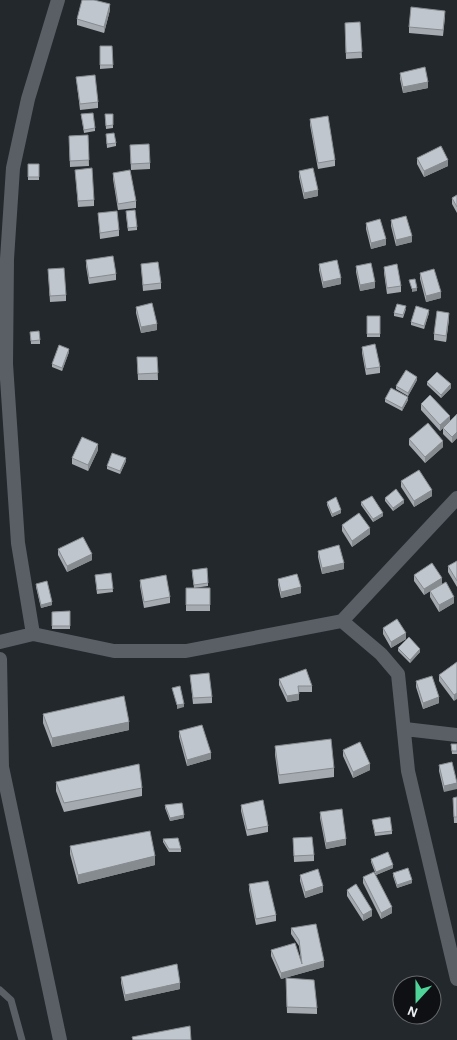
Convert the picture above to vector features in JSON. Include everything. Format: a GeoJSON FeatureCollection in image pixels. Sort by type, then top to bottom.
{"type":"FeatureCollection","features":[{"type":"Feature","properties":{"kind":"street"},"geometry":{"type":"LineString","coordinates":[[33,634],[18,543],[6,364],[7,259],[13,168],[28,98],[58,0]]}},
{"type":"Feature","properties":{"kind":"street"},"geometry":{"type":"LineString","coordinates":[[0,642],[33,634],[114,651],[186,651],[342,621],[457,498]]}},
{"type":"Feature","properties":{"kind":"street"},"geometry":{"type":"LineString","coordinates":[[342,621],[381,654],[398,674],[408,771],[457,978]]}},
{"type":"Feature","properties":{"kind":"street"},"geometry":{"type":"LineString","coordinates":[[0,659],[2,767],[60,1040]]}},
{"type":"Feature","properties":{"kind":"street"},"geometry":{"type":"LineString","coordinates":[[405,729],[457,735]]}},
{"type":"Feature","properties":{"kind":"lane"},"geometry":{"type":"LineString","coordinates":[[0,990],[11,1000],[22,1040]]}},
{"type":"Feature","properties":{"kind":"building"},"geometry":{"type":"Polygon","coordinates":[[[82,0],[94,0],[110,4],[104,27],[77,19],[82,0]]]}},
{"type":"Feature","properties":{"kind":"building"},"geometry":{"type":"Polygon","coordinates":[[[411,7],[445,11],[443,30],[409,27],[411,7]]]}},
{"type":"Feature","properties":{"kind":"building"},"geometry":{"type":"Polygon","coordinates":[[[360,22],[362,52],[346,53],[345,23],[360,22]]]}},
{"type":"Feature","properties":{"kind":"building"},"geometry":{"type":"Polygon","coordinates":[[[100,46],[112,46],[113,65],[100,65],[100,46]]]}},
{"type":"Feature","properties":{"kind":"building"},"geometry":{"type":"Polygon","coordinates":[[[425,67],[428,82],[403,87],[400,73],[425,67]]]}},
{"type":"Feature","properties":{"kind":"building"},"geometry":{"type":"Polygon","coordinates":[[[95,75],[98,102],[80,104],[76,77],[95,75]]]}},
{"type":"Feature","properties":{"kind":"building"},"geometry":{"type":"Polygon","coordinates":[[[93,113],[95,128],[84,130],[81,114],[93,113]]]}},
{"type":"Feature","properties":{"kind":"building"},"geometry":{"type":"Polygon","coordinates":[[[105,114],[113,114],[113,125],[106,126],[105,114]]]}},
{"type":"Feature","properties":{"kind":"building"},"geometry":{"type":"Polygon","coordinates":[[[328,116],[335,160],[318,163],[310,119],[328,116]]]}},
{"type":"Feature","properties":{"kind":"building"},"geometry":{"type":"Polygon","coordinates":[[[114,133],[116,143],[107,144],[106,134],[114,133]]]}},
{"type":"Feature","properties":{"kind":"building"},"geometry":{"type":"Polygon","coordinates":[[[88,135],[89,160],[70,161],[69,136],[88,135]]]}},
{"type":"Feature","properties":{"kind":"building"},"geometry":{"type":"Polygon","coordinates":[[[149,144],[150,163],[131,164],[130,145],[149,144]]]}},
{"type":"Feature","properties":{"kind":"building"},"geometry":{"type":"Polygon","coordinates":[[[441,146],[448,160],[424,171],[417,158],[441,146]]]}},
{"type":"Feature","properties":{"kind":"building"},"geometry":{"type":"Polygon","coordinates":[[[28,164],[39,164],[39,177],[28,177],[28,164]]]}},
{"type":"Feature","properties":{"kind":"building"},"geometry":{"type":"Polygon","coordinates":[[[92,168],[94,200],[78,201],[75,170],[92,168]]]}},
{"type":"Feature","properties":{"kind":"building"},"geometry":{"type":"Polygon","coordinates":[[[313,168],[318,190],[304,193],[299,171],[313,168]]]}},
{"type":"Feature","properties":{"kind":"building"},"geometry":{"type":"Polygon","coordinates":[[[130,170],[136,201],[118,204],[113,173],[130,170]]]}},
{"type":"Feature","properties":{"kind":"building"},"geometry":{"type":"Polygon","coordinates":[[[457,195],[457,207],[452,198],[457,195]]]}},
{"type":"Feature","properties":{"kind":"building"},"geometry":{"type":"Polygon","coordinates":[[[135,210],[137,227],[128,228],[126,211],[135,210]]]}},
{"type":"Feature","properties":{"kind":"building"},"geometry":{"type":"Polygon","coordinates":[[[117,211],[119,230],[100,233],[98,213],[117,211]]]}},
{"type":"Feature","properties":{"kind":"building"},"geometry":{"type":"Polygon","coordinates":[[[406,216],[412,236],[396,240],[391,220],[406,216]]]}},
{"type":"Feature","properties":{"kind":"building"},"geometry":{"type":"Polygon","coordinates":[[[380,219],[386,239],[371,243],[366,223],[380,219]]]}},
{"type":"Feature","properties":{"kind":"building"},"geometry":{"type":"Polygon","coordinates":[[[113,256],[116,274],[89,278],[86,260],[113,256]]]}},
{"type":"Feature","properties":{"kind":"building"},"geometry":{"type":"Polygon","coordinates":[[[337,260],[341,278],[323,282],[319,264],[337,260]]]}},
{"type":"Feature","properties":{"kind":"building"},"geometry":{"type":"Polygon","coordinates":[[[158,262],[161,283],[143,285],[141,264],[158,262]]]}},
{"type":"Feature","properties":{"kind":"building"},"geometry":{"type":"Polygon","coordinates":[[[371,263],[375,282],[360,285],[356,266],[371,263]]]}},
{"type":"Feature","properties":{"kind":"building"},"geometry":{"type":"Polygon","coordinates":[[[397,264],[401,286],[387,288],[384,267],[397,264]]]}},
{"type":"Feature","properties":{"kind":"building"},"geometry":{"type":"Polygon","coordinates":[[[64,268],[66,295],[50,296],[48,269],[64,268]]]}},
{"type":"Feature","properties":{"kind":"building"},"geometry":{"type":"Polygon","coordinates":[[[434,269],[441,292],[426,296],[420,273],[434,269]]]}},
{"type":"Feature","properties":{"kind":"building"},"geometry":{"type":"Polygon","coordinates":[[[415,279],[417,288],[412,289],[409,280],[415,279]]]}},
{"type":"Feature","properties":{"kind":"building"},"geometry":{"type":"Polygon","coordinates":[[[152,303],[157,324],[141,327],[136,307],[152,303]]]}},
{"type":"Feature","properties":{"kind":"building"},"geometry":{"type":"Polygon","coordinates":[[[397,304],[406,306],[403,315],[394,313],[397,304]]]}},
{"type":"Feature","properties":{"kind":"building"},"geometry":{"type":"Polygon","coordinates":[[[416,306],[429,310],[424,326],[411,322],[416,306]]]}},
{"type":"Feature","properties":{"kind":"building"},"geometry":{"type":"Polygon","coordinates":[[[437,311],[449,313],[446,336],[434,334],[437,311]]]}},
{"type":"Feature","properties":{"kind":"building"},"geometry":{"type":"Polygon","coordinates":[[[367,316],[380,316],[380,334],[367,334],[367,316]]]}},
{"type":"Feature","properties":{"kind":"building"},"geometry":{"type":"Polygon","coordinates":[[[39,331],[40,340],[31,341],[30,332],[39,331]]]}},
{"type":"Feature","properties":{"kind":"building"},"geometry":{"type":"Polygon","coordinates":[[[375,344],[380,367],[366,369],[362,347],[375,344]]]}},
{"type":"Feature","properties":{"kind":"building"},"geometry":{"type":"Polygon","coordinates":[[[59,345],[69,349],[62,368],[52,364],[59,345]]]}},
{"type":"Feature","properties":{"kind":"building"},"geometry":{"type":"Polygon","coordinates":[[[137,357],[157,357],[158,373],[138,374],[137,357]]]}},
{"type":"Feature","properties":{"kind":"building"},"geometry":{"type":"Polygon","coordinates":[[[406,370],[417,377],[408,393],[396,386],[406,370]]]}},
{"type":"Feature","properties":{"kind":"building"},"geometry":{"type":"Polygon","coordinates":[[[437,372],[451,384],[441,395],[427,382],[437,372]]]}},
{"type":"Feature","properties":{"kind":"building"},"geometry":{"type":"Polygon","coordinates":[[[391,388],[408,397],[402,408],[385,399],[391,388]]]}},
{"type":"Feature","properties":{"kind":"building"},"geometry":{"type":"Polygon","coordinates":[[[430,395],[450,416],[440,425],[421,404],[430,395]]]}},
{"type":"Feature","properties":{"kind":"building"},"geometry":{"type":"Polygon","coordinates":[[[457,414],[457,432],[452,437],[443,428],[457,414]]]}},
{"type":"Feature","properties":{"kind":"building"},"geometry":{"type":"Polygon","coordinates":[[[428,423],[443,441],[425,457],[409,439],[428,423]]]}},
{"type":"Feature","properties":{"kind":"building"},"geometry":{"type":"Polygon","coordinates":[[[82,437],[98,444],[88,465],[72,458],[82,437]]]}},
{"type":"Feature","properties":{"kind":"building"},"geometry":{"type":"Polygon","coordinates":[[[112,453],[126,458],[120,471],[107,466],[112,453]]]}},
{"type":"Feature","properties":{"kind":"building"},"geometry":{"type":"Polygon","coordinates":[[[419,470],[432,490],[414,501],[401,481],[419,470]]]}},
{"type":"Feature","properties":{"kind":"building"},"geometry":{"type":"Polygon","coordinates":[[[396,489],[404,500],[393,508],[385,498],[396,489]]]}},
{"type":"Feature","properties":{"kind":"building"},"geometry":{"type":"Polygon","coordinates":[[[372,496],[383,513],[373,519],[361,502],[372,496]]]}},
{"type":"Feature","properties":{"kind":"building"},"geometry":{"type":"Polygon","coordinates":[[[336,497],[341,510],[332,514],[327,502],[336,497]]]}},
{"type":"Feature","properties":{"kind":"building"},"geometry":{"type":"Polygon","coordinates":[[[359,513],[370,528],[352,541],[342,525],[359,513]]]}},
{"type":"Feature","properties":{"kind":"building"},"geometry":{"type":"Polygon","coordinates":[[[83,537],[92,554],[67,566],[58,549],[83,537]]]}},
{"type":"Feature","properties":{"kind":"building"},"geometry":{"type":"Polygon","coordinates":[[[339,545],[344,563],[322,568],[318,551],[339,545]]]}},
{"type":"Feature","properties":{"kind":"building"},"geometry":{"type":"Polygon","coordinates":[[[457,561],[457,581],[448,566],[457,561]]]}},
{"type":"Feature","properties":{"kind":"building"},"geometry":{"type":"Polygon","coordinates":[[[432,563],[442,578],[424,589],[414,575],[432,563]]]}},
{"type":"Feature","properties":{"kind":"building"},"geometry":{"type":"Polygon","coordinates":[[[207,568],[208,583],[194,585],[192,570],[207,568]]]}},
{"type":"Feature","properties":{"kind":"building"},"geometry":{"type":"Polygon","coordinates":[[[111,573],[113,589],[97,590],[95,575],[111,573]]]}},
{"type":"Feature","properties":{"kind":"building"},"geometry":{"type":"Polygon","coordinates":[[[297,574],[301,587],[281,592],[278,579],[297,574]]]}},
{"type":"Feature","properties":{"kind":"building"},"geometry":{"type":"Polygon","coordinates":[[[166,575],[170,597],[144,602],[140,580],[166,575]]]}},
{"type":"Feature","properties":{"kind":"building"},"geometry":{"type":"Polygon","coordinates":[[[47,581],[52,602],[41,605],[36,584],[47,581]]]}},
{"type":"Feature","properties":{"kind":"building"},"geometry":{"type":"Polygon","coordinates":[[[446,582],[454,597],[439,605],[430,591],[446,582]]]}},
{"type":"Feature","properties":{"kind":"building"},"geometry":{"type":"Polygon","coordinates":[[[186,588],[210,588],[210,605],[186,605],[186,588]]]}},
{"type":"Feature","properties":{"kind":"building"},"geometry":{"type":"Polygon","coordinates":[[[70,611],[70,626],[52,626],[52,612],[70,611]]]}},
{"type":"Feature","properties":{"kind":"building"},"geometry":{"type":"Polygon","coordinates":[[[397,619],[406,633],[391,642],[383,628],[397,619]]]}},
{"type":"Feature","properties":{"kind":"building"},"geometry":{"type":"Polygon","coordinates":[[[409,637],[420,649],[410,660],[398,648],[409,637]]]}},
{"type":"Feature","properties":{"kind":"building"},"geometry":{"type":"Polygon","coordinates":[[[457,662],[457,693],[454,695],[439,675],[457,662]]]}},
{"type":"Feature","properties":{"kind":"building"},"geometry":{"type":"Polygon","coordinates":[[[306,669],[312,686],[298,686],[299,694],[287,696],[279,679],[306,669]]]}},
{"type":"Feature","properties":{"kind":"building"},"geometry":{"type":"Polygon","coordinates":[[[209,673],[212,697],[193,698],[190,675],[209,673]]]}},
{"type":"Feature","properties":{"kind":"building"},"geometry":{"type":"Polygon","coordinates":[[[432,676],[439,697],[423,703],[416,681],[432,676]]]}},
{"type":"Feature","properties":{"kind":"building"},"geometry":{"type":"Polygon","coordinates":[[[180,686],[184,704],[177,705],[172,688],[180,686]]]}},
{"type":"Feature","properties":{"kind":"building"},"geometry":{"type":"Polygon","coordinates":[[[124,696],[129,722],[52,738],[43,714],[124,696]]]}},
{"type":"Feature","properties":{"kind":"building"},"geometry":{"type":"Polygon","coordinates":[[[202,725],[211,753],[187,760],[179,731],[202,725]]]}},
{"type":"Feature","properties":{"kind":"building"},"geometry":{"type":"Polygon","coordinates":[[[331,739],[334,768],[279,775],[275,746],[331,739]]]}},
{"type":"Feature","properties":{"kind":"building"},"geometry":{"type":"Polygon","coordinates":[[[360,742],[370,764],[353,772],[343,750],[360,742]]]}},
{"type":"Feature","properties":{"kind":"building"},"geometry":{"type":"Polygon","coordinates":[[[451,744],[457,744],[457,751],[452,751],[451,744]]]}},
{"type":"Feature","properties":{"kind":"building"},"geometry":{"type":"Polygon","coordinates":[[[452,762],[457,783],[444,786],[439,765],[452,762]]]}},
{"type":"Feature","properties":{"kind":"building"},"geometry":{"type":"Polygon","coordinates":[[[139,764],[142,788],[64,803],[56,782],[139,764]]]}},
{"type":"Feature","properties":{"kind":"building"},"geometry":{"type":"Polygon","coordinates":[[[457,797],[457,817],[454,817],[453,798],[457,797]]]}},
{"type":"Feature","properties":{"kind":"building"},"geometry":{"type":"Polygon","coordinates":[[[263,800],[268,826],[247,830],[241,805],[263,800]]]}},
{"type":"Feature","properties":{"kind":"building"},"geometry":{"type":"Polygon","coordinates":[[[182,803],[184,815],[170,818],[165,805],[182,803]]]}},
{"type":"Feature","properties":{"kind":"building"},"geometry":{"type":"Polygon","coordinates":[[[342,809],[346,839],[326,843],[320,812],[342,809]]]}},
{"type":"Feature","properties":{"kind":"building"},"geometry":{"type":"Polygon","coordinates":[[[390,817],[392,831],[375,833],[372,820],[390,817]]]}},
{"type":"Feature","properties":{"kind":"building"},"geometry":{"type":"Polygon","coordinates":[[[150,831],[155,856],[78,875],[70,846],[150,831]]]}},
{"type":"Feature","properties":{"kind":"building"},"geometry":{"type":"Polygon","coordinates":[[[312,837],[314,855],[294,856],[293,838],[312,837]]]}},
{"type":"Feature","properties":{"kind":"building"},"geometry":{"type":"Polygon","coordinates":[[[178,838],[181,849],[169,849],[163,839],[178,838]]]}},
{"type":"Feature","properties":{"kind":"building"},"geometry":{"type":"Polygon","coordinates":[[[388,852],[393,865],[376,872],[371,859],[388,852]]]}},
{"type":"Feature","properties":{"kind":"building"},"geometry":{"type":"Polygon","coordinates":[[[408,868],[412,880],[397,885],[393,873],[408,868]]]}},
{"type":"Feature","properties":{"kind":"building"},"geometry":{"type":"Polygon","coordinates":[[[318,869],[323,886],[305,892],[300,875],[318,869]]]}},
{"type":"Feature","properties":{"kind":"building"},"geometry":{"type":"Polygon","coordinates":[[[374,872],[392,907],[381,913],[363,877],[374,872]]]}},
{"type":"Feature","properties":{"kind":"building"},"geometry":{"type":"Polygon","coordinates":[[[268,881],[276,915],[256,919],[249,884],[268,881]]]}},
{"type":"Feature","properties":{"kind":"building"},"geometry":{"type":"Polygon","coordinates":[[[356,884],[372,910],[363,915],[347,890],[356,884]]]}},
{"type":"Feature","properties":{"kind":"building"},"geometry":{"type":"Polygon","coordinates":[[[316,924],[324,961],[281,973],[271,950],[295,943],[302,964],[299,940],[291,928],[316,924]]]}},
{"type":"Feature","properties":{"kind":"building"},"geometry":{"type":"Polygon","coordinates":[[[177,964],[180,983],[125,995],[121,977],[177,964]]]}},
{"type":"Feature","properties":{"kind":"building"},"geometry":{"type":"Polygon","coordinates":[[[286,978],[314,980],[317,1008],[287,1007],[286,978]]]}},
{"type":"Feature","properties":{"kind":"building"},"geometry":{"type":"Polygon","coordinates":[[[190,1026],[191,1040],[133,1040],[132,1037],[190,1026]]]}}]}
